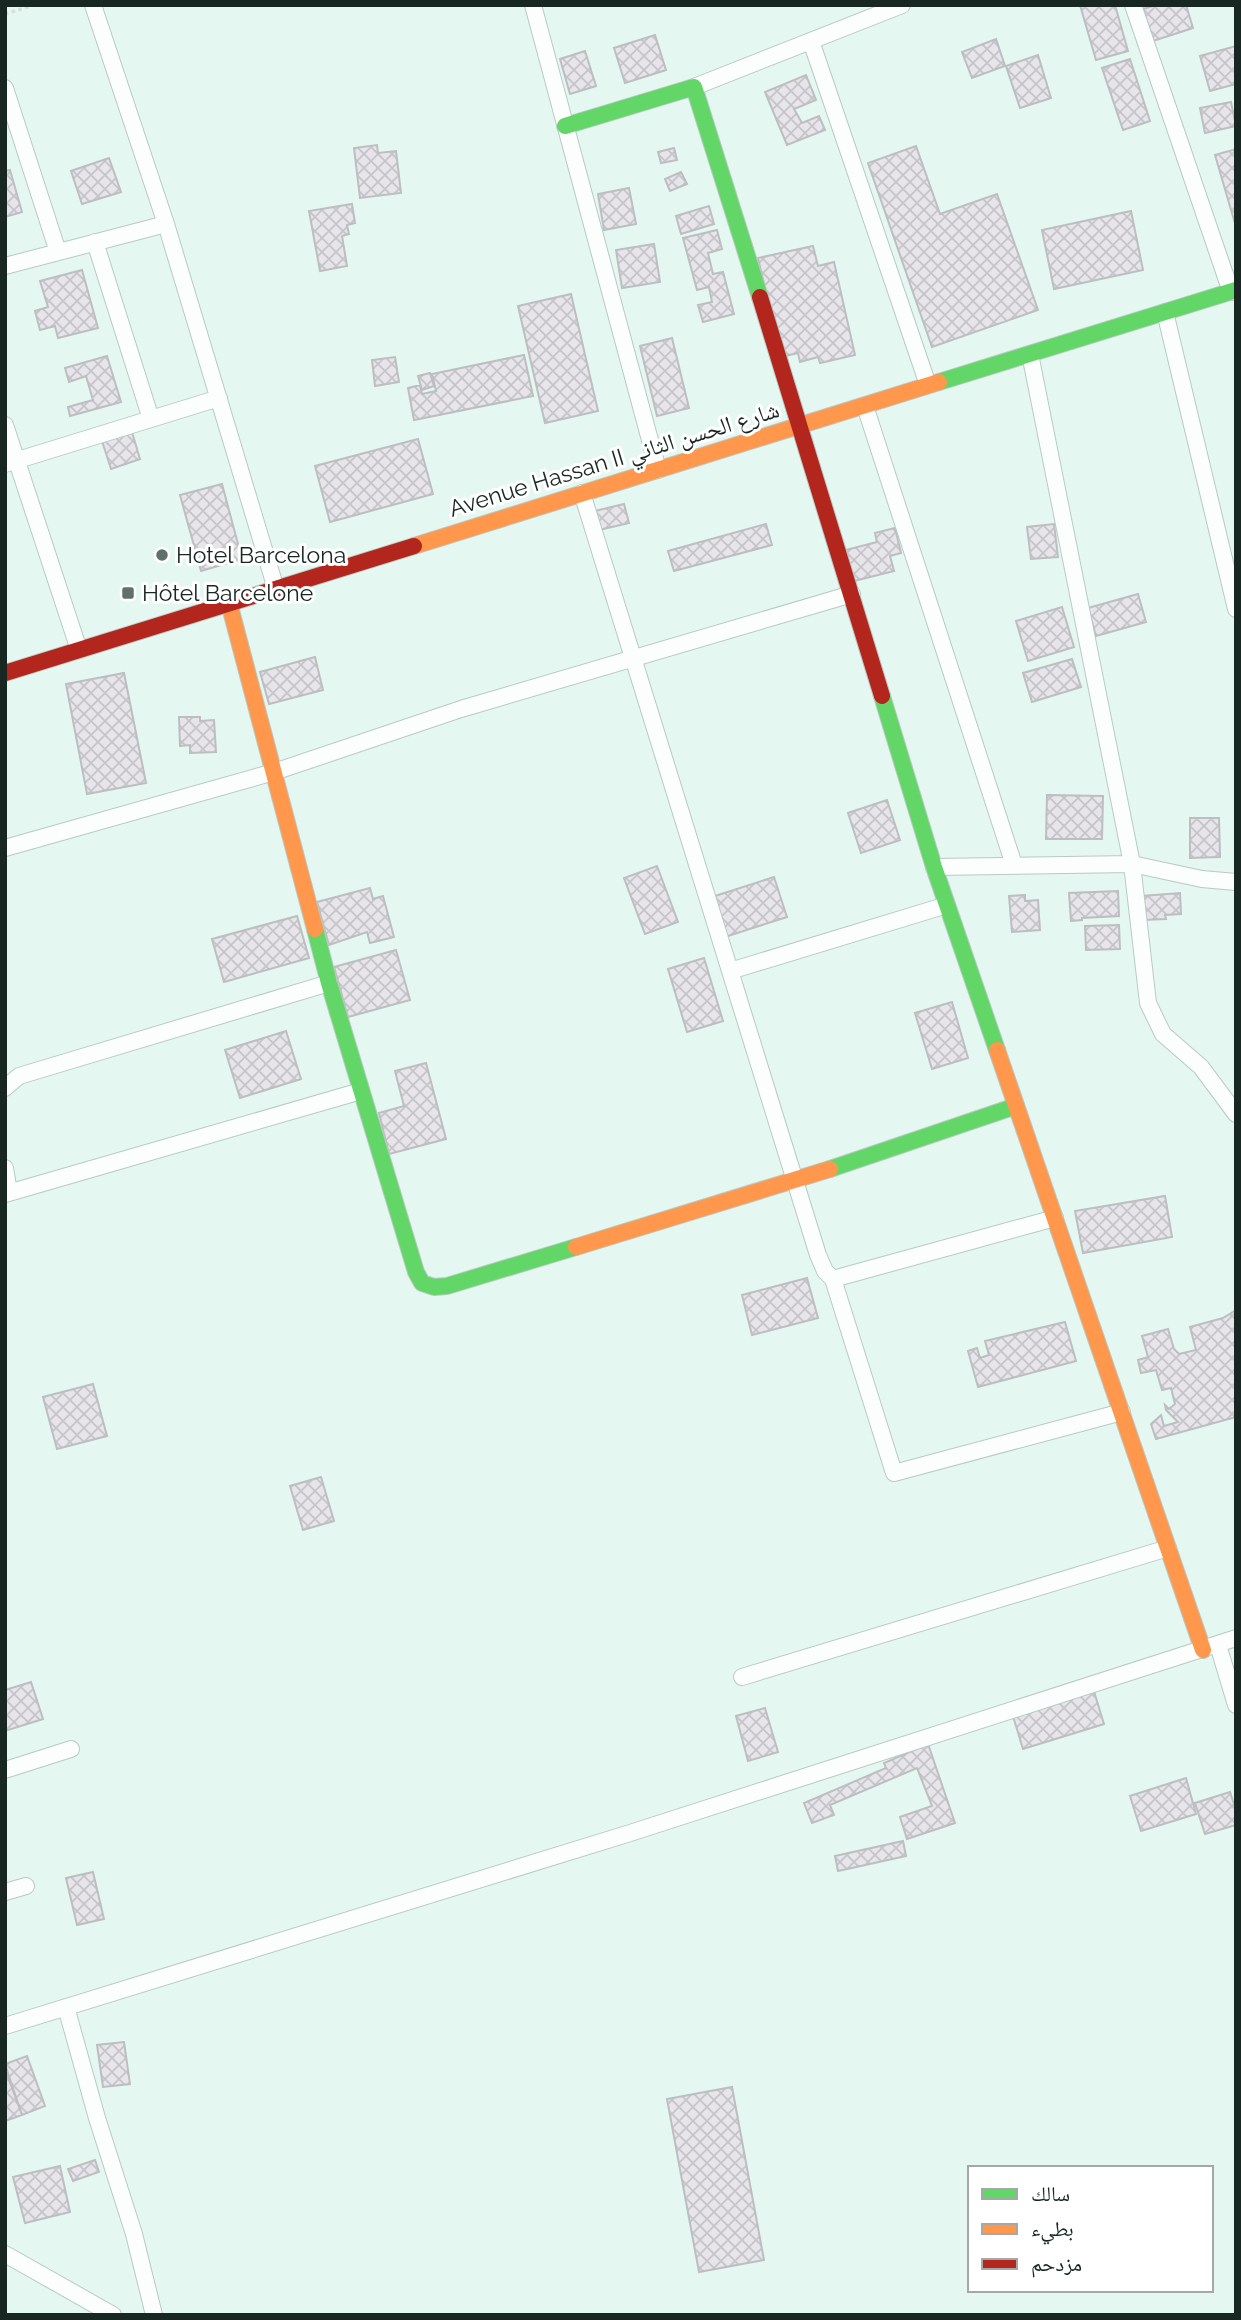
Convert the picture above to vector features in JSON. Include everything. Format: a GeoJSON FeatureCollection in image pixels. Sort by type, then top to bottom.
{"type":"FeatureCollection","features":[{"type":"Feature","properties":{"kind":"street"},"geometry":{"type":"LineString","coordinates":[[93,5],[166,223],[276,589]]}},
{"type":"Feature","properties":{"kind":"street"},"geometry":{"type":"LineString","coordinates":[[533,5],[658,470]]}},
{"type":"Feature","properties":{"kind":"street"},"geometry":{"type":"LineString","coordinates":[[565,126],[694,87],[902,5]]}},
{"type":"Feature","properties":{"kind":"street"},"geometry":{"type":"LineString","coordinates":[[1133,5],[1233,291]]}},
{"type":"Feature","properties":{"kind":"street"},"geometry":{"type":"LineString","coordinates":[[811,41],[928,385]]}},
{"type":"Feature","properties":{"kind":"street"},"geometry":{"type":"LineString","coordinates":[[694,87],[801,425],[934,867],[1168,1548],[1236,1705]]}},
{"type":"Feature","properties":{"kind":"street"},"geometry":{"type":"LineString","coordinates":[[5,88],[58,252]]}},
{"type":"Feature","properties":{"kind":"street"},"geometry":{"type":"LineString","coordinates":[[5,266],[166,223]]}},
{"type":"Feature","properties":{"kind":"street"},"geometry":{"type":"LineString","coordinates":[[95,242],[151,419]]}},
{"type":"Feature","properties":{"kind":"street","name":"Avenue Hassan II شارع الحسن الثاني"},"geometry":{"type":"LineString","coordinates":[[5,673],[1233,291]]}},
{"type":"Feature","properties":{"kind":"street"},"geometry":{"type":"LineString","coordinates":[[1166,312],[1236,610]]}},
{"type":"Feature","properties":{"kind":"street"},"geometry":{"type":"LineString","coordinates":[[1030,354],[1132,864],[1148,1003],[1163,1034],[1201,1067],[1236,1114]]}},
{"type":"Feature","properties":{"kind":"street"},"geometry":{"type":"LineString","coordinates":[[11,462],[219,398]]}},
{"type":"Feature","properties":{"kind":"street"},"geometry":{"type":"LineString","coordinates":[[865,406],[1014,865]]}},
{"type":"Feature","properties":{"kind":"street"},"geometry":{"type":"LineString","coordinates":[[5,425],[11,462],[79,650]]}},
{"type":"Feature","properties":{"kind":"street"},"geometry":{"type":"LineString","coordinates":[[582,493],[818,1255],[832,1279],[894,1473],[1122,1412]]}},
{"type":"Feature","properties":{"kind":"street"},"geometry":{"type":"LineString","coordinates":[[5,848],[274,772],[461,709],[852,594]]}},
{"type":"Feature","properties":{"kind":"street"},"geometry":{"type":"LineString","coordinates":[[229,603],[329,983],[416,1272],[422,1283],[434,1287],[447,1286],[796,1181],[1016,1106]]}},
{"type":"Feature","properties":{"kind":"street"},"geometry":{"type":"LineString","coordinates":[[934,867],[1132,864],[1202,879],[1236,882]]}},
{"type":"Feature","properties":{"kind":"street"},"geometry":{"type":"LineString","coordinates":[[730,971],[947,905]]}},
{"type":"Feature","properties":{"kind":"street"},"geometry":{"type":"LineString","coordinates":[[5,1088],[19,1076],[329,983]]}},
{"type":"Feature","properties":{"kind":"street"},"geometry":{"type":"LineString","coordinates":[[5,1168],[7,1193],[362,1091]]}},
{"type":"Feature","properties":{"kind":"street"},"geometry":{"type":"LineString","coordinates":[[832,1279],[1055,1218]]}},
{"type":"Feature","properties":{"kind":"street"},"geometry":{"type":"LineString","coordinates":[[742,1677],[1168,1548]]}},
{"type":"Feature","properties":{"kind":"street"},"geometry":{"type":"LineString","coordinates":[[5,2026],[627,1835],[1236,1638]]}},
{"type":"Feature","properties":{"kind":"street"},"geometry":{"type":"LineString","coordinates":[[5,1770],[71,1749]]}},
{"type":"Feature","properties":{"kind":"street"},"geometry":{"type":"LineString","coordinates":[[5,1892],[26,1886]]}},
{"type":"Feature","properties":{"kind":"street"},"geometry":{"type":"LineString","coordinates":[[65,2007],[134,2234],[154,2315]]}},
{"type":"Feature","properties":{"kind":"street"},"geometry":{"type":"LineString","coordinates":[[5,2254],[113,2315]]}},
{"type":"Feature","properties":{"kind":"path"},"geometry":{"type":"LineString","coordinates":[[5,14],[34,5]]}},
{"type":"Feature","properties":{"kind":"building"},"geometry":{"type":"Polygon","coordinates":[[[1080,5],[1115,5],[1128,51],[1096,60],[1080,5]]]}},
{"type":"Feature","properties":{"kind":"building"},"geometry":{"type":"Polygon","coordinates":[[[1156,5],[1186,5],[1193,28],[1153,41],[1143,9],[1156,5]]]}},
{"type":"Feature","properties":{"kind":"building"},"geometry":{"type":"Polygon","coordinates":[[[655,35],[666,70],[625,83],[614,48],[655,35]]]}},
{"type":"Feature","properties":{"kind":"building"},"geometry":{"type":"Polygon","coordinates":[[[996,39],[1005,66],[972,78],[962,52],[996,39]]]}},
{"type":"Feature","properties":{"kind":"building"},"geometry":{"type":"Polygon","coordinates":[[[1236,46],[1236,84],[1210,91],[1200,56],[1236,46]]]}},
{"type":"Feature","properties":{"kind":"building"},"geometry":{"type":"Polygon","coordinates":[[[585,51],[596,86],[570,94],[560,59],[585,51]]]}},
{"type":"Feature","properties":{"kind":"building"},"geometry":{"type":"Polygon","coordinates":[[[1038,55],[1051,98],[1020,108],[1006,66],[1038,55]]]}},
{"type":"Feature","properties":{"kind":"building"},"geometry":{"type":"Polygon","coordinates":[[[1130,59],[1150,121],[1123,130],[1102,68],[1130,59]]]}},
{"type":"Feature","properties":{"kind":"building"},"geometry":{"type":"Polygon","coordinates":[[[806,75],[816,100],[794,109],[802,123],[819,116],[825,130],[787,145],[765,92],[806,75]]]}},
{"type":"Feature","properties":{"kind":"building"},"geometry":{"type":"Polygon","coordinates":[[[1231,102],[1236,126],[1205,133],[1200,108],[1231,102]]]}},
{"type":"Feature","properties":{"kind":"building"},"geometry":{"type":"Polygon","coordinates":[[[377,145],[378,153],[396,151],[401,193],[360,198],[354,148],[377,145]]]}},
{"type":"Feature","properties":{"kind":"building"},"geometry":{"type":"Polygon","coordinates":[[[916,146],[940,214],[997,194],[1038,310],[932,347],[868,163],[916,146]]]}},
{"type":"Feature","properties":{"kind":"building"},"geometry":{"type":"Polygon","coordinates":[[[674,148],[677,160],[661,163],[658,152],[674,148]]]}},
{"type":"Feature","properties":{"kind":"building"},"geometry":{"type":"Polygon","coordinates":[[[1236,149],[1236,227],[1215,155],[1236,149]]]}},
{"type":"Feature","properties":{"kind":"building"},"geometry":{"type":"Polygon","coordinates":[[[109,158],[121,192],[82,204],[71,171],[109,158]]]}},
{"type":"Feature","properties":{"kind":"building"},"geometry":{"type":"Polygon","coordinates":[[[10,170],[22,212],[5,217],[5,171],[10,170]]]}},
{"type":"Feature","properties":{"kind":"building"},"geometry":{"type":"Polygon","coordinates":[[[681,172],[687,184],[670,191],[665,179],[681,172]]]}},
{"type":"Feature","properties":{"kind":"building"},"geometry":{"type":"Polygon","coordinates":[[[629,188],[636,224],[604,230],[598,194],[629,188]]]}},
{"type":"Feature","properties":{"kind":"building"},"geometry":{"type":"Polygon","coordinates":[[[352,204],[355,223],[347,225],[349,234],[342,236],[347,266],[320,271],[309,211],[352,204]]]}},
{"type":"Feature","properties":{"kind":"building"},"geometry":{"type":"Polygon","coordinates":[[[709,206],[714,224],[681,234],[676,216],[709,206]]]}},
{"type":"Feature","properties":{"kind":"building"},"geometry":{"type":"Polygon","coordinates":[[[1131,211],[1143,270],[1054,289],[1042,230],[1131,211]]]}},
{"type":"Feature","properties":{"kind":"building"},"geometry":{"type":"Polygon","coordinates":[[[717,230],[722,249],[708,253],[713,274],[723,272],[734,314],[703,322],[698,305],[712,302],[709,287],[697,290],[683,238],[717,230]]]}},
{"type":"Feature","properties":{"kind":"building"},"geometry":{"type":"Polygon","coordinates":[[[654,244],[660,282],[622,288],[616,250],[654,244]]]}},
{"type":"Feature","properties":{"kind":"building"},"geometry":{"type":"Polygon","coordinates":[[[813,246],[818,266],[834,262],[855,355],[820,363],[818,357],[800,362],[798,353],[781,357],[758,258],[813,246]]]}},
{"type":"Feature","properties":{"kind":"building"},"geometry":{"type":"Polygon","coordinates":[[[82,270],[98,328],[58,338],[55,326],[40,330],[35,311],[48,307],[40,281],[82,270]]]}},
{"type":"Feature","properties":{"kind":"building"},"geometry":{"type":"Polygon","coordinates":[[[571,294],[598,411],[545,423],[518,306],[571,294]]]}},
{"type":"Feature","properties":{"kind":"building"},"geometry":{"type":"Polygon","coordinates":[[[672,338],[689,408],[657,416],[640,346],[672,338]]]}},
{"type":"Feature","properties":{"kind":"building"},"geometry":{"type":"Polygon","coordinates":[[[524,355],[533,396],[414,420],[408,388],[420,385],[422,394],[436,391],[432,374],[524,355]]]}},
{"type":"Feature","properties":{"kind":"building"},"geometry":{"type":"Polygon","coordinates":[[[107,356],[121,402],[70,416],[68,407],[93,400],[86,376],[69,382],[65,368],[107,356]]]}},
{"type":"Feature","properties":{"kind":"building"},"geometry":{"type":"Polygon","coordinates":[[[395,357],[399,382],[375,386],[372,360],[395,357]]]}},
{"type":"Feature","properties":{"kind":"building"},"geometry":{"type":"Polygon","coordinates":[[[430,373],[434,386],[422,390],[418,376],[430,373]]]}},
{"type":"Feature","properties":{"kind":"building"},"geometry":{"type":"Polygon","coordinates":[[[132,432],[140,459],[111,469],[102,441],[132,432]]]}},
{"type":"Feature","properties":{"kind":"building"},"geometry":{"type":"Polygon","coordinates":[[[418,439],[433,494],[330,522],[315,466],[418,439]]]}},
{"type":"Feature","properties":{"kind":"building"},"geometry":{"type":"Polygon","coordinates":[[[222,484],[242,559],[201,571],[180,495],[222,484]]]}},
{"type":"Feature","properties":{"kind":"building"},"geometry":{"type":"Polygon","coordinates":[[[624,504],[629,523],[599,530],[595,511],[624,504]]]}},
{"type":"Feature","properties":{"kind":"building"},"geometry":{"type":"Polygon","coordinates":[[[766,524],[772,545],[674,571],[668,551],[766,524]]]}},
{"type":"Feature","properties":{"kind":"building"},"geometry":{"type":"Polygon","coordinates":[[[1054,524],[1058,557],[1031,559],[1027,527],[1054,524]]]}},
{"type":"Feature","properties":{"kind":"building"},"geometry":{"type":"Polygon","coordinates":[[[895,528],[901,553],[890,556],[894,571],[854,581],[846,550],[877,542],[875,533],[895,528]]]}},
{"type":"Feature","properties":{"kind":"building"},"geometry":{"type":"Polygon","coordinates":[[[1138,594],[1146,622],[1096,636],[1088,608],[1138,594]]]}},
{"type":"Feature","properties":{"kind":"building"},"geometry":{"type":"Polygon","coordinates":[[[1062,607],[1074,647],[1028,661],[1016,621],[1062,607]]]}},
{"type":"Feature","properties":{"kind":"building"},"geometry":{"type":"Polygon","coordinates":[[[315,657],[323,690],[269,704],[260,672],[315,657]]]}},
{"type":"Feature","properties":{"kind":"building"},"geometry":{"type":"Polygon","coordinates":[[[1072,659],[1081,687],[1032,702],[1023,673],[1072,659]]]}},
{"type":"Feature","properties":{"kind":"building"},"geometry":{"type":"Polygon","coordinates":[[[124,673],[146,783],[87,794],[66,684],[124,673]]]}},
{"type":"Feature","properties":{"kind":"building"},"geometry":{"type":"Polygon","coordinates":[[[179,717],[200,717],[200,721],[214,720],[216,752],[190,753],[190,745],[180,746],[179,717]]]}},
{"type":"Feature","properties":{"kind":"building"},"geometry":{"type":"Polygon","coordinates":[[[1047,795],[1103,796],[1102,839],[1046,839],[1047,795]]]}},
{"type":"Feature","properties":{"kind":"building"},"geometry":{"type":"Polygon","coordinates":[[[887,800],[900,840],[861,853],[848,813],[887,800]]]}},
{"type":"Feature","properties":{"kind":"building"},"geometry":{"type":"Polygon","coordinates":[[[1190,818],[1219,818],[1220,857],[1190,858],[1190,818]]]}},
{"type":"Feature","properties":{"kind":"building"},"geometry":{"type":"Polygon","coordinates":[[[657,866],[678,922],[645,934],[624,878],[657,866]]]}},
{"type":"Feature","properties":{"kind":"building"},"geometry":{"type":"Polygon","coordinates":[[[774,877],[787,917],[725,937],[712,897],[774,877]]]}},
{"type":"Feature","properties":{"kind":"building"},"geometry":{"type":"Polygon","coordinates":[[[370,888],[373,899],[383,896],[394,937],[370,943],[367,932],[329,945],[317,902],[370,888]]]}},
{"type":"Feature","properties":{"kind":"building"},"geometry":{"type":"Polygon","coordinates":[[[1118,891],[1119,916],[1071,921],[1069,893],[1118,891]]]}},
{"type":"Feature","properties":{"kind":"building"},"geometry":{"type":"Polygon","coordinates":[[[1180,893],[1181,914],[1165,915],[1166,919],[1143,920],[1142,896],[1180,893]]]}},
{"type":"Feature","properties":{"kind":"building"},"geometry":{"type":"Polygon","coordinates":[[[1025,895],[1025,901],[1038,900],[1040,930],[1012,932],[1009,896],[1025,895]]]}},
{"type":"Feature","properties":{"kind":"building"},"geometry":{"type":"Polygon","coordinates":[[[297,916],[309,958],[224,982],[212,939],[297,916]]]}},
{"type":"Feature","properties":{"kind":"building"},"geometry":{"type":"Polygon","coordinates":[[[1119,925],[1120,949],[1086,950],[1085,926],[1119,925]]]}},
{"type":"Feature","properties":{"kind":"building"},"geometry":{"type":"Polygon","coordinates":[[[396,950],[410,1000],[348,1017],[334,967],[396,950]]]}},
{"type":"Feature","properties":{"kind":"building"},"geometry":{"type":"Polygon","coordinates":[[[704,958],[723,1021],[687,1032],[668,969],[704,958]]]}},
{"type":"Feature","properties":{"kind":"building"},"geometry":{"type":"Polygon","coordinates":[[[952,1002],[968,1058],[932,1069],[915,1013],[952,1002]]]}},
{"type":"Feature","properties":{"kind":"building"},"geometry":{"type":"Polygon","coordinates":[[[286,1031],[301,1079],[240,1098],[225,1050],[286,1031]]]}},
{"type":"Feature","properties":{"kind":"building"},"geometry":{"type":"Polygon","coordinates":[[[426,1063],[446,1139],[389,1154],[379,1113],[404,1106],[395,1071],[426,1063]]]}},
{"type":"Feature","properties":{"kind":"building"},"geometry":{"type":"Polygon","coordinates":[[[1165,1196],[1172,1237],[1083,1253],[1075,1211],[1165,1196]]]}},
{"type":"Feature","properties":{"kind":"building"},"geometry":{"type":"Polygon","coordinates":[[[807,1278],[818,1318],[752,1335],[742,1295],[807,1278]]]}},
{"type":"Feature","properties":{"kind":"building"},"geometry":{"type":"Polygon","coordinates":[[[1236,1310],[1236,1417],[1156,1439],[1151,1424],[1161,1415],[1164,1426],[1178,1422],[1166,1410],[1165,1405],[1169,1409],[1175,1404],[1171,1388],[1162,1390],[1156,1370],[1141,1373],[1138,1360],[1148,1357],[1142,1336],[1168,1329],[1174,1349],[1179,1354],[1196,1350],[1190,1327],[1223,1318],[1236,1310]]]}},
{"type":"Feature","properties":{"kind":"building"},"geometry":{"type":"Polygon","coordinates":[[[1065,1322],[1076,1361],[978,1387],[968,1351],[977,1348],[980,1358],[989,1355],[985,1341],[1065,1322]]]}},
{"type":"Feature","properties":{"kind":"building"},"geometry":{"type":"Polygon","coordinates":[[[93,1384],[107,1436],[57,1449],[43,1397],[93,1384]]]}},
{"type":"Feature","properties":{"kind":"building"},"geometry":{"type":"Polygon","coordinates":[[[321,1477],[334,1521],[303,1530],[290,1486],[321,1477]]]}},
{"type":"Feature","properties":{"kind":"building"},"geometry":{"type":"Polygon","coordinates":[[[31,1682],[43,1719],[5,1731],[5,1690],[31,1682]]]}},
{"type":"Feature","properties":{"kind":"building"},"geometry":{"type":"Polygon","coordinates":[[[1093,1688],[1104,1724],[1023,1749],[1012,1713],[1093,1688]]]}},
{"type":"Feature","properties":{"kind":"building"},"geometry":{"type":"Polygon","coordinates":[[[765,1708],[778,1752],[748,1761],[736,1716],[765,1708]]]}},
{"type":"Feature","properties":{"kind":"building"},"geometry":{"type":"Polygon","coordinates":[[[928,1744],[955,1823],[907,1839],[900,1817],[932,1806],[917,1768],[830,1805],[834,1815],[812,1823],[804,1803],[886,1768],[884,1763],[928,1744]]]}},
{"type":"Feature","properties":{"kind":"building"},"geometry":{"type":"Polygon","coordinates":[[[1186,1778],[1196,1814],[1141,1831],[1130,1796],[1186,1778]]]}},
{"type":"Feature","properties":{"kind":"building"},"geometry":{"type":"Polygon","coordinates":[[[1230,1792],[1236,1810],[1236,1825],[1205,1834],[1195,1803],[1230,1792]]]}},
{"type":"Feature","properties":{"kind":"building"},"geometry":{"type":"Polygon","coordinates":[[[903,1841],[906,1856],[838,1871],[835,1856],[903,1841]]]}},
{"type":"Feature","properties":{"kind":"building"},"geometry":{"type":"Polygon","coordinates":[[[93,1872],[104,1919],[77,1925],[66,1878],[93,1872]]]}},
{"type":"Feature","properties":{"kind":"building"},"geometry":{"type":"Polygon","coordinates":[[[124,2042],[130,2084],[103,2087],[97,2045],[124,2042]]]}},
{"type":"Feature","properties":{"kind":"building"},"geometry":{"type":"Polygon","coordinates":[[[27,2056],[45,2106],[22,2115],[5,2064],[27,2056]]]}},
{"type":"Feature","properties":{"kind":"building"},"geometry":{"type":"Polygon","coordinates":[[[5,2069],[22,2115],[5,2121],[5,2069]]]}},
{"type":"Feature","properties":{"kind":"building"},"geometry":{"type":"Polygon","coordinates":[[[732,2087],[764,2260],[699,2272],[667,2099],[732,2087]]]}},
{"type":"Feature","properties":{"kind":"building"},"geometry":{"type":"Polygon","coordinates":[[[95,2160],[99,2172],[73,2181],[68,2169],[95,2160]]]}},
{"type":"Feature","properties":{"kind":"building"},"geometry":{"type":"Polygon","coordinates":[[[60,2166],[70,2212],[25,2223],[13,2177],[60,2166]]]}},
{"type":"Feature","properties":{"kind":"traffic: fast"},"geometry":{"type":"LineString","coordinates":[[565,126],[694,87],[760,297]]}},
{"type":"Feature","properties":{"kind":"traffic: fast"},"geometry":{"type":"LineString","coordinates":[[939,382],[1236,290]]}},
{"type":"Feature","properties":{"kind":"traffic: fast"},"geometry":{"type":"LineString","coordinates":[[882,696],[934,867],[997,1050]]}},
{"type":"Feature","properties":{"kind":"traffic: fast"},"geometry":{"type":"LineString","coordinates":[[315,929],[416,1272],[422,1283],[434,1287],[447,1286],[576,1247]]}},
{"type":"Feature","properties":{"kind":"traffic: fast"},"geometry":{"type":"LineString","coordinates":[[830,1169],[1016,1106]]}},
{"type":"Feature","properties":{"kind":"traffic: slow"},"geometry":{"type":"LineString","coordinates":[[414,546],[939,382]]}},
{"type":"Feature","properties":{"kind":"traffic: slow"},"geometry":{"type":"LineString","coordinates":[[229,603],[315,929]]}},
{"type":"Feature","properties":{"kind":"traffic: slow"},"geometry":{"type":"LineString","coordinates":[[997,1050],[1203,1650]]}},
{"type":"Feature","properties":{"kind":"traffic: slow"},"geometry":{"type":"LineString","coordinates":[[576,1247],[830,1169]]}},
{"type":"Feature","properties":{"kind":"traffic: jam"},"geometry":{"type":"LineString","coordinates":[[760,297],[882,696]]}},
{"type":"Feature","properties":{"kind":"traffic: jam"},"geometry":{"type":"LineString","coordinates":[[5,673],[414,546]]}},
{"type":"Feature","properties":{"kind":"place","name":"Hotel Barcelona"},"geometry":{"type":"Point","coordinates":[162,555]}},
{"type":"Feature","properties":{"kind":"place","name":"Hôtel Barcelone"},"geometry":{"type":"Point","coordinates":[128,593]}}]}
